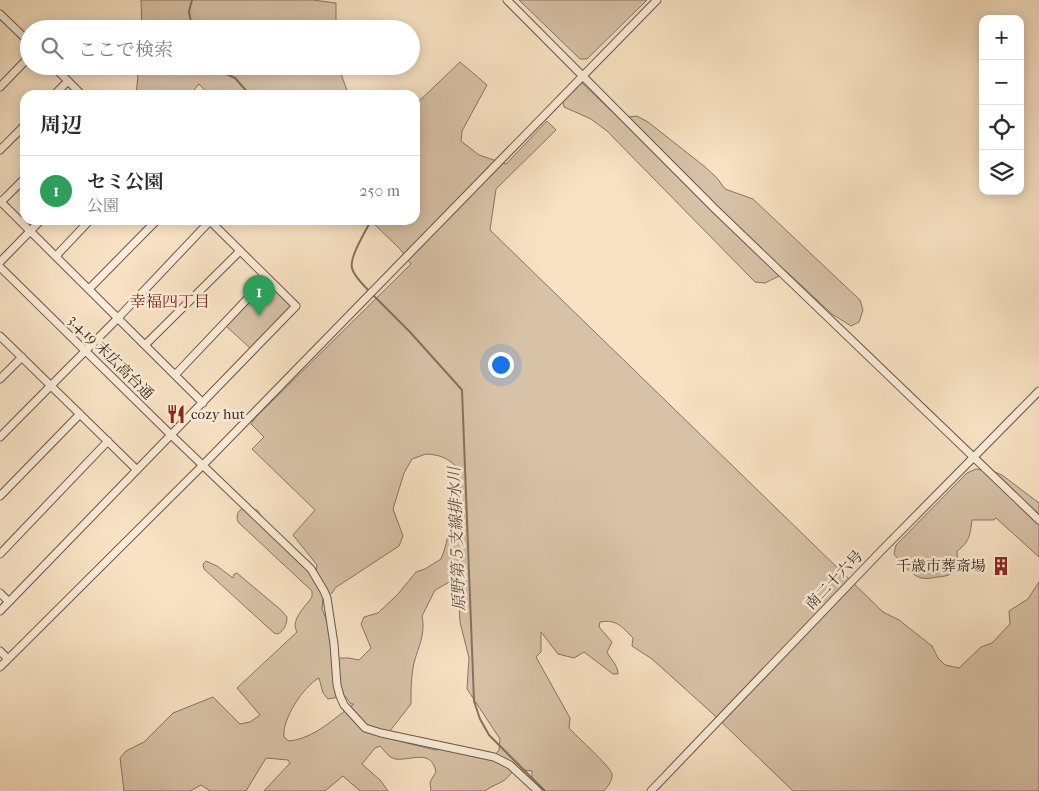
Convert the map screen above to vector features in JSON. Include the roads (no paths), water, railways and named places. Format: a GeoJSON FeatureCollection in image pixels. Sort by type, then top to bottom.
{"type":"FeatureCollection","features":[{"type":"Feature","properties":{"kind":"street"},"geometry":{"type":"LineString","coordinates":[[507,0],[715,209],[1039,520]]}},
{"type":"Feature","properties":{"kind":"street"},"geometry":{"type":"LineString","coordinates":[[0,667],[203,465],[658,0]]}},
{"type":"Feature","properties":{"kind":"street"},"geometry":{"type":"LineString","coordinates":[[2,19],[20,34]]}},
{"type":"Feature","properties":{"kind":"street"},"geometry":{"type":"LineString","coordinates":[[0,87],[20,66]]}},
{"type":"Feature","properties":{"kind":"street"},"geometry":{"type":"LineString","coordinates":[[62,75],[77,90]]}},
{"type":"Feature","properties":{"kind":"street"},"geometry":{"type":"LineString","coordinates":[[59,90],[68,81]]}},
{"type":"Feature","properties":{"kind":"street"},"geometry":{"type":"LineString","coordinates":[[0,150],[20,130]]}},
{"type":"Feature","properties":{"kind":"street"},"geometry":{"type":"LineString","coordinates":[[20,183],[1,201],[20,220]]}},
{"type":"Feature","properties":{"kind":"street"},"geometry":{"type":"LineString","coordinates":[[25,225],[203,402]]}},
{"type":"Feature","properties":{"kind":"street"},"geometry":{"type":"LineString","coordinates":[[0,262],[36,225]]}},
{"type":"Feature","properties":{"kind":"street"},"geometry":{"type":"LineString","coordinates":[[56,256],[85,225]]}},
{"type":"Feature","properties":{"kind":"street"},"geometry":{"type":"LineString","coordinates":[[89,289],[152,225]]}},
{"type":"Feature","properties":{"kind":"street"},"geometry":{"type":"LineString","coordinates":[[0,437],[86,351],[206,225]]}},
{"type":"Feature","properties":{"kind":"street"},"geometry":{"type":"LineString","coordinates":[[0,611],[296,306],[214,225]]}},
{"type":"Feature","properties":{"kind":"street"},"geometry":{"type":"LineString","coordinates":[[145,345],[240,251]]}},
{"type":"Feature","properties":{"kind":"street","name":"3.4.19 末広高台通"},"geometry":{"type":"LineString","coordinates":[[0,267],[171,435],[304,561],[324,591],[326,598],[340,696],[344,705],[365,728],[494,757],[510,765],[538,791]]}},
{"type":"Feature","properties":{"kind":"street"},"geometry":{"type":"LineString","coordinates":[[175,375],[267,278]]}},
{"type":"Feature","properties":{"kind":"street"},"geometry":{"type":"LineString","coordinates":[[0,336],[138,470]]}},
{"type":"Feature","properties":{"kind":"street"},"geometry":{"type":"LineString","coordinates":[[0,379],[22,357]]}},
{"type":"Feature","properties":{"kind":"street","name":"南二十六号"},"geometry":{"type":"LineString","coordinates":[[651,791],[879,553],[1039,391]]}},
{"type":"Feature","properties":{"kind":"street"},"geometry":{"type":"LineString","coordinates":[[0,496],[80,414]]}},
{"type":"Feature","properties":{"kind":"street"},"geometry":{"type":"LineString","coordinates":[[0,554],[108,441]]}},
{"type":"Feature","properties":{"kind":"street"},"geometry":{"type":"LineString","coordinates":[[0,593],[9,602]]}},
{"type":"Feature","properties":{"kind":"street"},"geometry":{"type":"LineString","coordinates":[[0,651],[8,659]]}},
{"type":"Feature","properties":{"kind":"waterway","name":"原野第５支線排水川"},"geometry":{"type":"LineString","coordinates":[[190,20],[189,11],[192,0]]}},
{"type":"Feature","properties":{"kind":"waterway","name":"原野第５支線排水川"},"geometry":{"type":"LineString","coordinates":[[228,75],[235,78],[246,90]]}},
{"type":"Feature","properties":{"kind":"waterway","name":"原野第５支線排水川"},"geometry":{"type":"LineString","coordinates":[[368,225],[355,251],[352,268],[359,280],[369,291]]}},
{"type":"Feature","properties":{"kind":"waterway","name":"原野第５支線排水川"},"geometry":{"type":"LineString","coordinates":[[373,295],[410,332],[462,390],[474,701],[480,719],[489,735],[545,791]]}},
{"type":"Feature","properties":{"kind":"place","name":"セミ公園"},"geometry":{"type":"Point","coordinates":[259,316]}},
{"type":"Feature","properties":{"kind":"place","name":"cozy hut"},"geometry":{"type":"Point","coordinates":[176,414]}},
{"type":"Feature","properties":{"kind":"place","name":"千歳市葬斎場"},"geometry":{"type":"Point","coordinates":[1001,566]}},
{"type":"Feature","properties":{"kind":"district","name":"幸福四丁目"},"geometry":{"type":"Point","coordinates":[170,301]}}]}
